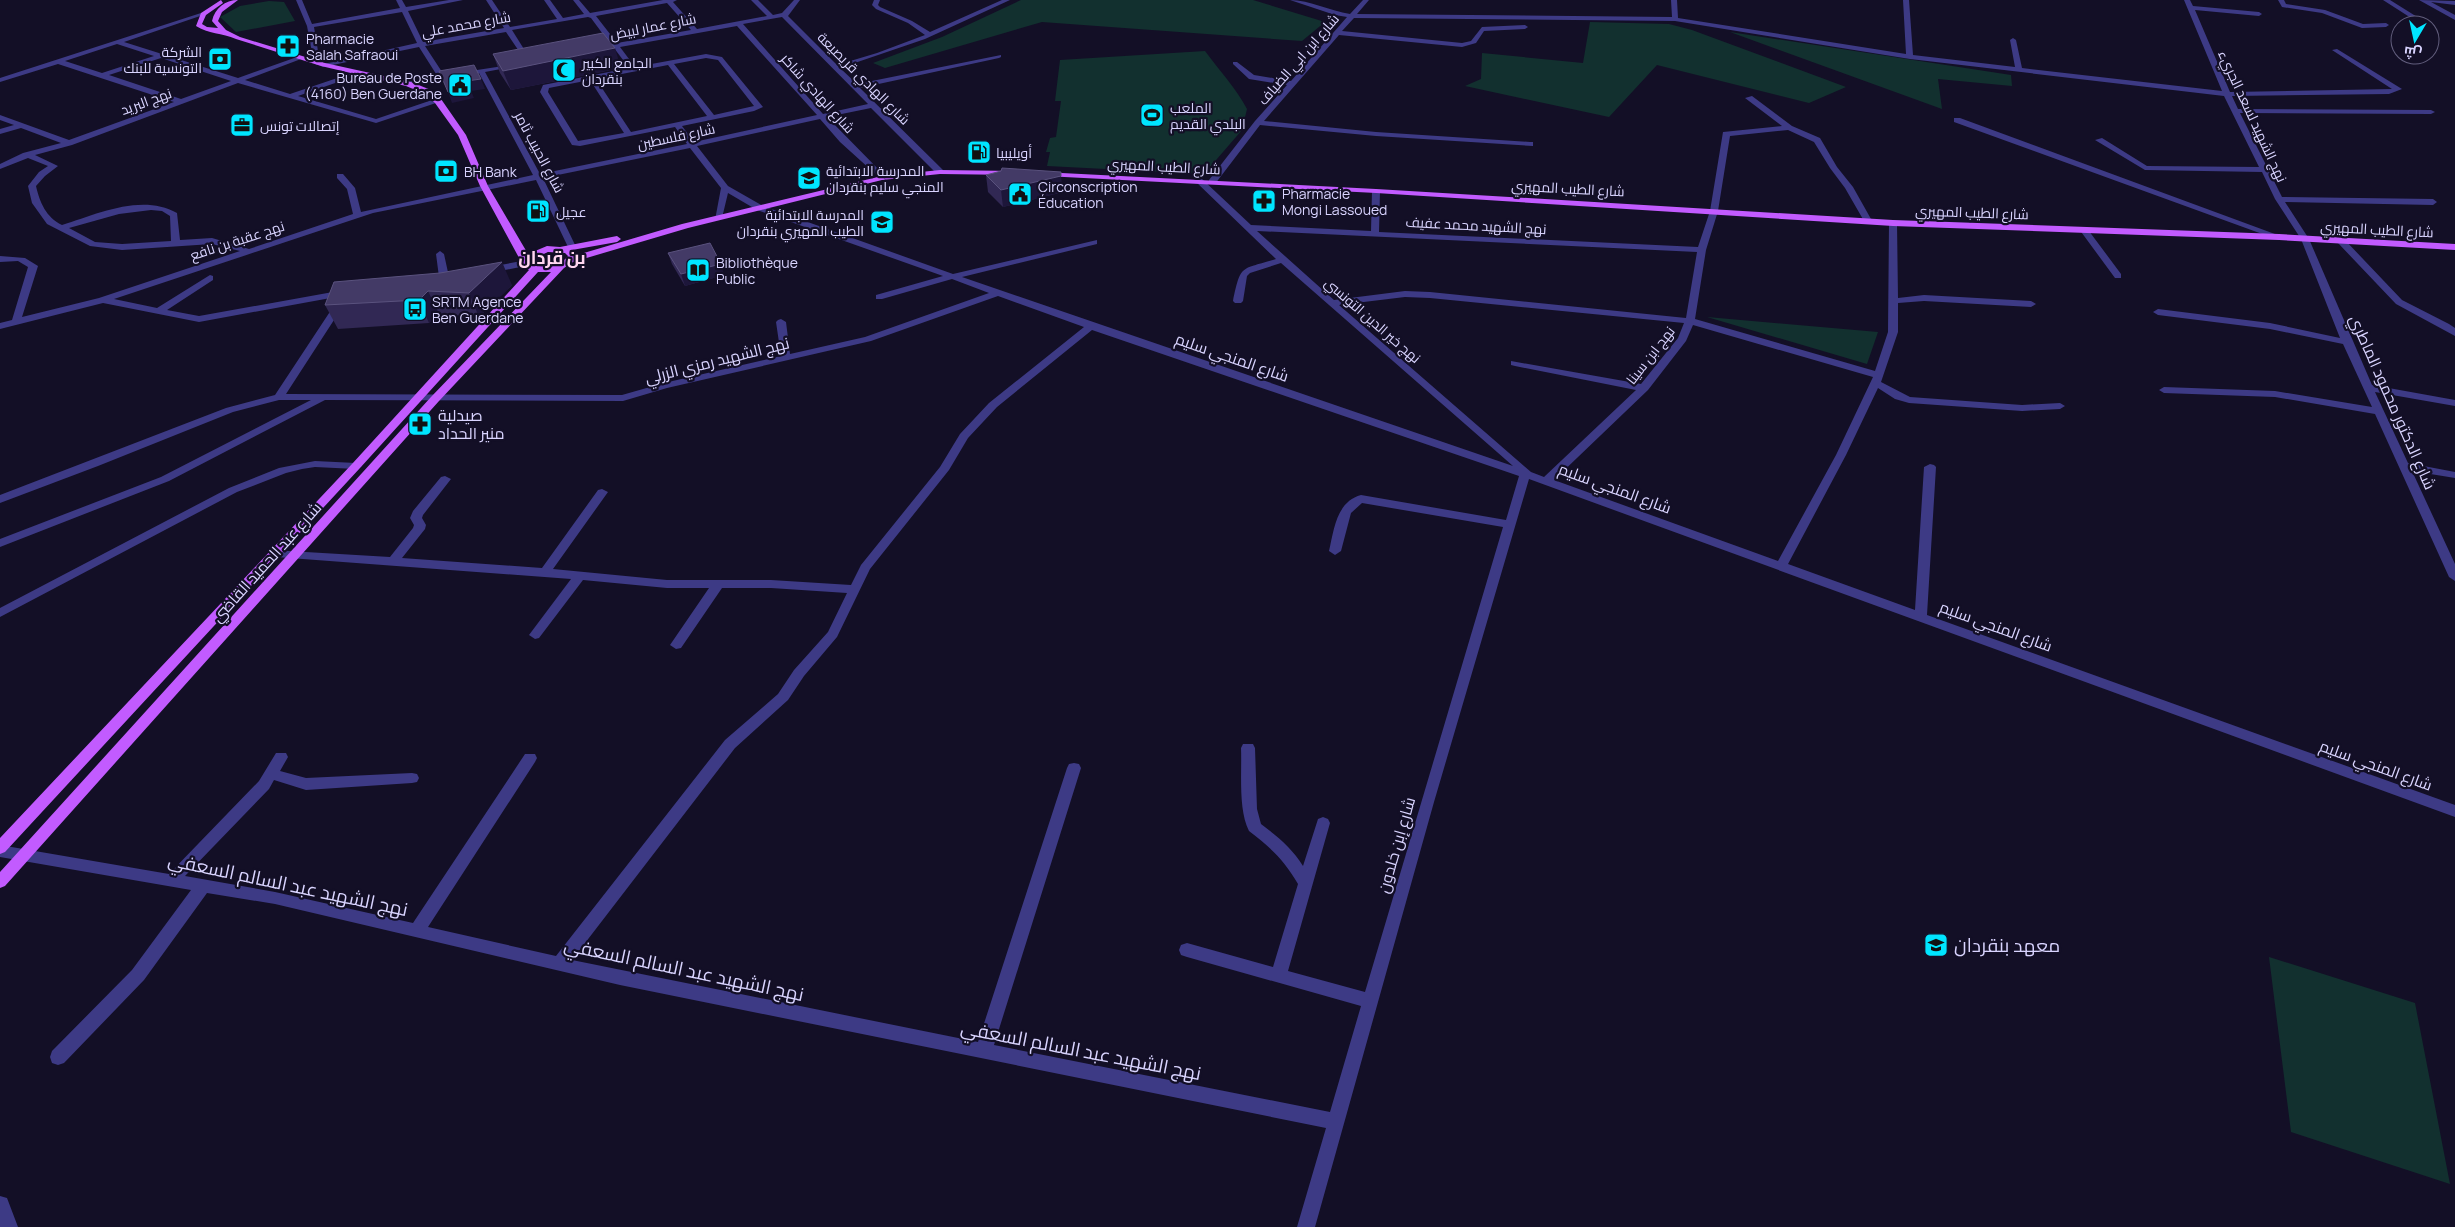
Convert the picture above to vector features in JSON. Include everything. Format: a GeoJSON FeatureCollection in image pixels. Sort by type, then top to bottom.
{"type":"FeatureCollection","features":[{"type":"Feature","properties":{"kind":"main road"},"geometry":{"type":"LineString","coordinates":[[212,0],[221,2],[236,0]]}},
{"type":"Feature","properties":{"kind":"main road"},"geometry":{"type":"LineString","coordinates":[[224,31],[215,21],[216,15],[218,11],[236,0]]}},
{"type":"Feature","properties":{"kind":"main road"},"geometry":{"type":"LineString","coordinates":[[221,2],[203,14],[198,25],[205,29],[224,31],[299,58],[355,73],[408,84],[428,92],[438,101],[462,135],[484,186],[529,264],[560,266],[571,260],[685,226],[882,178],[940,172],[1024,173]]}},
{"type":"Feature","properties":{"kind":"main road","name":"شارع الطيب المهيري"},"geometry":{"type":"LineString","coordinates":[[1034,173],[1867,219],[1893,223],[2279,237],[2455,247]]}},
{"type":"Feature","properties":{"kind":"main road"},"geometry":{"type":"LineString","coordinates":[[515,242],[540,251],[562,249],[685,226]]}},
{"type":"Feature","properties":{"kind":"main road"},"geometry":{"type":"LineString","coordinates":[[562,249],[572,253],[571,260]]}},
{"type":"Feature","properties":{"kind":"main road","name":"شارع عبد الحميد القاضي"},"geometry":{"type":"LineString","coordinates":[[0,850],[418,398],[540,251]]}},
{"type":"Feature","properties":{"kind":"main road","name":"شارع عبد الحميد القاضي"},"geometry":{"type":"LineString","coordinates":[[0,882],[435,399],[560,266]]}},
{"type":"Feature","properties":{"kind":"street"},"geometry":{"type":"LineString","coordinates":[[299,0],[310,26],[320,64]]}},
{"type":"Feature","properties":{"kind":"street"},"geometry":{"type":"LineString","coordinates":[[399,0],[421,44],[442,78]]}},
{"type":"Feature","properties":{"kind":"street"},"geometry":{"type":"LineString","coordinates":[[310,26],[460,0]]}},
{"type":"Feature","properties":{"kind":"street"},"geometry":{"type":"LineString","coordinates":[[489,0],[529,62]]}},
{"type":"Feature","properties":{"kind":"street"},"geometry":{"type":"LineString","coordinates":[[547,0],[561,20]]}},
{"type":"Feature","properties":{"kind":"street"},"geometry":{"type":"LineString","coordinates":[[576,0],[593,15]]}},
{"type":"Feature","properties":{"kind":"street"},"geometry":{"type":"LineString","coordinates":[[586,0],[593,15],[634,70]]}},
{"type":"Feature","properties":{"kind":"street"},"geometry":{"type":"LineString","coordinates":[[670,0],[695,31]]}},
{"type":"Feature","properties":{"kind":"street","name":"شارع محمد علي"},"geometry":{"type":"LineString","coordinates":[[320,64],[421,44],[593,15],[617,7],[670,0]]}},
{"type":"Feature","properties":{"kind":"street"},"geometry":{"type":"LineString","coordinates":[[754,0],[771,16]]}},
{"type":"Feature","properties":{"kind":"street"},"geometry":{"type":"LineString","coordinates":[[784,15],[796,0]]}},
{"type":"Feature","properties":{"kind":"street"},"geometry":{"type":"LineString","coordinates":[[876,0],[875,5],[878,8],[910,22],[930,35]]}},
{"type":"Feature","properties":{"kind":"street"},"geometry":{"type":"LineString","coordinates":[[836,67],[874,58],[1007,0]]}},
{"type":"Feature","properties":{"kind":"street"},"geometry":{"type":"LineString","coordinates":[[1293,0],[1337,14],[1352,16],[1675,19],[1910,57],[2227,94],[2389,92],[2398,89],[2335,50]]}},
{"type":"Feature","properties":{"kind":"street","name":"شارع ابن ابي الضياف"},"geometry":{"type":"LineString","coordinates":[[1212,182],[1258,123],[1366,0]]}},
{"type":"Feature","properties":{"kind":"street"},"geometry":{"type":"LineString","coordinates":[[1674,0],[1675,19]]}},
{"type":"Feature","properties":{"kind":"street"},"geometry":{"type":"LineString","coordinates":[[1906,0],[1910,57]]}},
{"type":"Feature","properties":{"kind":"street","name":"نهج الشهيد لسعد الجريء"},"geometry":{"type":"LineString","coordinates":[[2187,0],[2227,94],[2279,199],[2305,239]]}},
{"type":"Feature","properties":{"kind":"street"},"geometry":{"type":"LineString","coordinates":[[2281,0],[2284,6],[2323,11],[2354,24],[2386,25]]}},
{"type":"Feature","properties":{"kind":"street"},"geometry":{"type":"LineString","coordinates":[[2386,0],[2411,15]]}},
{"type":"Feature","properties":{"kind":"street"},"geometry":{"type":"LineString","coordinates":[[2423,0],[2455,3]]}},
{"type":"Feature","properties":{"kind":"street"},"geometry":{"type":"LineString","coordinates":[[2423,0],[2455,18]]}},
{"type":"Feature","properties":{"kind":"street"},"geometry":{"type":"LineString","coordinates":[[2190,8],[2259,14]]}},
{"type":"Feature","properties":{"kind":"street"},"geometry":{"type":"LineString","coordinates":[[0,80],[203,14]]}},
{"type":"Feature","properties":{"kind":"street","name":"شارع عمار لبيض"},"geometry":{"type":"LineString","coordinates":[[587,51],[784,15]]}},
{"type":"Feature","properties":{"kind":"street","name":"شارع الهادي قريصيعة"},"geometry":{"type":"LineString","coordinates":[[784,15],[940,172]]}},
{"type":"Feature","properties":{"kind":"street","name":"شارع الهادي شاكر"},"geometry":{"type":"LineString","coordinates":[[738,23],[822,116],[882,178]]}},
{"type":"Feature","properties":{"kind":"street"},"geometry":{"type":"LineString","coordinates":[[1337,33],[1462,45],[1474,42],[1482,29],[1525,27]]}},
{"type":"Feature","properties":{"kind":"street"},"geometry":{"type":"LineString","coordinates":[[2013,40],[2019,70]]}},
{"type":"Feature","properties":{"kind":"street"},"geometry":{"type":"LineString","coordinates":[[115,42],[376,121],[438,101]]}},
{"type":"Feature","properties":{"kind":"street"},"geometry":{"type":"LineString","coordinates":[[100,76],[161,56]]}},
{"type":"Feature","properties":{"kind":"street"},"geometry":{"type":"LineString","coordinates":[[706,56],[720,58],[759,105],[754,109],[712,118],[576,144],[544,92],[546,87],[552,85],[670,63],[706,56]]}},
{"type":"Feature","properties":{"kind":"street"},"geometry":{"type":"LineString","coordinates":[[855,87],[999,56]]}},
{"type":"Feature","properties":{"kind":"street","name":"نهج البريد"},"geometry":{"type":"LineString","coordinates":[[0,158],[28,155],[69,143],[299,58]]}},
{"type":"Feature","properties":{"kind":"street"},"geometry":{"type":"LineString","coordinates":[[408,84],[538,60]]}},
{"type":"Feature","properties":{"kind":"street"},"geometry":{"type":"LineString","coordinates":[[57,61],[180,101]]}},
{"type":"Feature","properties":{"kind":"street"},"geometry":{"type":"LineString","coordinates":[[670,63],[712,118]]}},
{"type":"Feature","properties":{"kind":"street"},"geometry":{"type":"LineString","coordinates":[[1235,63],[1252,77],[1293,84]]}},
{"type":"Feature","properties":{"kind":"street","name":"شارع الحبيب ثامر"},"geometry":{"type":"LineString","coordinates":[[481,71],[539,177],[572,247]]}},
{"type":"Feature","properties":{"kind":"street"},"geometry":{"type":"LineString","coordinates":[[290,96],[355,73]]}},
{"type":"Feature","properties":{"kind":"street"},"geometry":{"type":"LineString","coordinates":[[592,78],[629,135]]}},
{"type":"Feature","properties":{"kind":"street"},"geometry":{"type":"LineString","coordinates":[[1749,98],[1789,128],[1817,140],[1834,168],[1849,187],[1867,219]]}},
{"type":"Feature","properties":{"kind":"street","name":"شارع فلسطين"},"geometry":{"type":"LineString","coordinates":[[484,186],[539,177],[873,105]]}},
{"type":"Feature","properties":{"kind":"street"},"geometry":{"type":"LineString","coordinates":[[2236,111],[2431,112]]}},
{"type":"Feature","properties":{"kind":"street"},"geometry":{"type":"LineString","coordinates":[[0,117],[69,143]]}},
{"type":"Feature","properties":{"kind":"street"},"geometry":{"type":"LineString","coordinates":[[1957,120],[2279,237]]}},
{"type":"Feature","properties":{"kind":"street"},"geometry":{"type":"LineString","coordinates":[[1258,123],[1376,134],[1530,144]]}},
{"type":"Feature","properties":{"kind":"street"},"geometry":{"type":"LineString","coordinates":[[0,132],[20,125]]}},
{"type":"Feature","properties":{"kind":"street"},"geometry":{"type":"LineString","coordinates":[[676,125],[725,188],[718,218]]}},
{"type":"Feature","properties":{"kind":"street","name":"نهج ابن سينا"},"geometry":{"type":"LineString","coordinates":[[1546,481],[1644,388],[1683,339],[1690,321],[1702,250],[1714,211],[1726,134],[1789,128]]}},
{"type":"Feature","properties":{"kind":"street"},"geometry":{"type":"LineString","coordinates":[[2099,140],[2145,168],[2265,170]]}},
{"type":"Feature","properties":{"kind":"street"},"geometry":{"type":"LineString","coordinates":[[0,167],[28,155],[54,166],[38,177],[32,186],[36,203],[50,222],[93,244],[122,247],[221,242],[247,251]]}},
{"type":"Feature","properties":{"kind":"street"},"geometry":{"type":"LineString","coordinates":[[340,176],[351,188],[357,215]]}},
{"type":"Feature","properties":{"kind":"street","name":"نهج خير الدين التونسي"},"geometry":{"type":"LineString","coordinates":[[1199,181],[1282,260],[1528,475]]}},
{"type":"Feature","properties":{"kind":"street","name":"نهج عقبة بن نافع"},"geometry":{"type":"LineString","coordinates":[[0,326],[102,300],[357,215],[484,186]]}},
{"type":"Feature","properties":{"kind":"street","name":"شارع المنجي سليم"},"geometry":{"type":"LineString","coordinates":[[725,188],[760,208],[1091,326],[1546,481],[2455,811]]}},
{"type":"Feature","properties":{"kind":"street"},"geometry":{"type":"LineString","coordinates":[[1375,233],[1376,191]]}},
{"type":"Feature","properties":{"kind":"street"},"geometry":{"type":"LineString","coordinates":[[2279,199],[2434,202]]}},
{"type":"Feature","properties":{"kind":"street"},"geometry":{"type":"LineString","coordinates":[[60,228],[119,212],[156,207],[169,209],[174,215],[176,244]]}},
{"type":"Feature","properties":{"kind":"street"},"geometry":{"type":"LineString","coordinates":[[1780,566],[1842,455],[1877,379],[1893,332],[1893,223]]}},
{"type":"Feature","properties":{"kind":"street","name":"نهج الشهيد محمد عفيف"},"geometry":{"type":"LineString","coordinates":[[1249,228],[1702,250]]}},
{"type":"Feature","properties":{"kind":"street"},"geometry":{"type":"LineString","coordinates":[[2084,230],[2118,276]]}},
{"type":"Feature","properties":{"kind":"street","name":"شارع الدكتور محمود الماطري"},"geometry":{"type":"LineString","coordinates":[[2305,239],[2347,342],[2455,578]]}},
{"type":"Feature","properties":{"kind":"street"},"geometry":{"type":"LineString","coordinates":[[2341,241],[2399,302],[2446,326],[2455,333]]}},
{"type":"Feature","properties":{"kind":"street"},"geometry":{"type":"LineString","coordinates":[[879,297],[950,276],[1094,242]]}},
{"type":"Feature","properties":{"kind":"street"},"geometry":{"type":"LineString","coordinates":[[440,254],[444,277]]}},
{"type":"Feature","properties":{"kind":"street"},"geometry":{"type":"LineString","coordinates":[[0,259],[15,258],[28,261],[33,266],[16,323]]}},
{"type":"Feature","properties":{"kind":"street"},"geometry":{"type":"LineString","coordinates":[[1238,301],[1243,275],[1247,271],[1282,260]]}},
{"type":"Feature","properties":{"kind":"street"},"geometry":{"type":"LineString","coordinates":[[480,271],[529,264]]}},
{"type":"Feature","properties":{"kind":"street"},"geometry":{"type":"LineString","coordinates":[[160,311],[210,278]]}},
{"type":"Feature","properties":{"kind":"street"},"geometry":{"type":"LineString","coordinates":[[102,300],[198,319],[352,292],[279,397]]}},
{"type":"Feature","properties":{"kind":"street","name":"نهج الشهيد رمزي الزرلي"},"geometry":{"type":"LineString","coordinates":[[0,499],[229,410],[279,397],[435,399],[623,398],[664,386],[868,339],[998,293]]}},
{"type":"Feature","properties":{"kind":"street"},"geometry":{"type":"LineString","coordinates":[[1332,303],[1405,294],[1690,321],[1877,379],[1899,397],[1909,400],[2022,408],[2060,406]]}},
{"type":"Feature","properties":{"kind":"street"},"geometry":{"type":"LineString","coordinates":[[1892,301],[1924,298],[2031,304]]}},
{"type":"Feature","properties":{"kind":"street"},"geometry":{"type":"LineString","coordinates":[[2158,312],[2270,326],[2347,342]]}},
{"type":"Feature","properties":{"kind":"street"},"geometry":{"type":"LineString","coordinates":[[781,322],[786,358]]}},
{"type":"Feature","properties":{"kind":"street"},"geometry":{"type":"LineString","coordinates":[[560,964],[730,744],[783,697],[800,673],[833,634],[865,568],[944,468],[964,436],[994,405],[1091,326]]}},
{"type":"Feature","properties":{"kind":"street"},"geometry":{"type":"LineString","coordinates":[[1515,363],[1644,388]]}},
{"type":"Feature","properties":{"kind":"street"},"geometry":{"type":"LineString","coordinates":[[2367,387],[2455,403]]}},
{"type":"Feature","properties":{"kind":"street"},"geometry":{"type":"LineString","coordinates":[[2164,390],[2275,394],[2378,411]]}},
{"type":"Feature","properties":{"kind":"street"},"geometry":{"type":"LineString","coordinates":[[0,543],[165,479],[323,398]]}},
{"type":"Feature","properties":{"kind":"street"},"geometry":{"type":"LineString","coordinates":[[0,613],[232,490],[283,470],[302,466],[356,466]]}},
{"type":"Feature","properties":{"kind":"street"},"geometry":{"type":"LineString","coordinates":[[2404,466],[2455,475]]}},
{"type":"Feature","properties":{"kind":"street"},"geometry":{"type":"LineString","coordinates":[[1921,616],[1930,467]]}},
{"type":"Feature","properties":{"kind":"street","name":"شارع إبن خلدون"},"geometry":{"type":"LineString","coordinates":[[1306,1227],[1369,1000],[1510,524],[1528,475]]}},
{"type":"Feature","properties":{"kind":"street"},"geometry":{"type":"LineString","coordinates":[[394,560],[419,529],[420,525],[416,518],[417,514],[445,479]]}},
{"type":"Feature","properties":{"kind":"street"},"geometry":{"type":"LineString","coordinates":[[545,572],[602,492]]}},
{"type":"Feature","properties":{"kind":"street"},"geometry":{"type":"LineString","coordinates":[[1335,551],[1347,507],[1352,501],[1362,499],[1510,524]]}},
{"type":"Feature","properties":{"kind":"street"},"geometry":{"type":"LineString","coordinates":[[2441,548],[2455,550]]}},
{"type":"Feature","properties":{"kind":"street"},"geometry":{"type":"LineString","coordinates":[[276,553],[394,560],[668,584],[717,586],[771,584],[855,589]]}},
{"type":"Feature","properties":{"kind":"street"},"geometry":{"type":"LineString","coordinates":[[535,635],[579,576]]}},
{"type":"Feature","properties":{"kind":"street"},"geometry":{"type":"LineString","coordinates":[[676,645],[717,586]]}},
{"type":"Feature","properties":{"kind":"street"},"geometry":{"type":"LineString","coordinates":[[1248,748],[1250,809],[1254,827],[1278,845],[1291,859],[1306,884]]}},
{"type":"Feature","properties":{"kind":"street"},"geometry":{"type":"LineString","coordinates":[[172,880],[264,785],[281,757]]}},
{"type":"Feature","properties":{"kind":"street"},"geometry":{"type":"LineString","coordinates":[[417,931],[530,758]]}},
{"type":"Feature","properties":{"kind":"street"},"geometry":{"type":"LineString","coordinates":[[984,1050],[1074,768]]}},
{"type":"Feature","properties":{"kind":"street"},"geometry":{"type":"LineString","coordinates":[[271,774],[306,784],[412,778]]}},
{"type":"Feature","properties":{"kind":"street"},"geometry":{"type":"LineString","coordinates":[[1279,975],[1323,823]]}},
{"type":"Feature","properties":{"kind":"street","name":"نهج الشهيد عبد السالم السعفي"},"geometry":{"type":"LineString","coordinates":[[0,850],[275,898],[560,964],[1336,1121]]}},
{"type":"Feature","properties":{"kind":"street"},"geometry":{"type":"LineString","coordinates":[[58,1057],[138,975],[203,886]]}},
{"type":"Feature","properties":{"kind":"street"},"geometry":{"type":"LineString","coordinates":[[1187,950],[1369,1000]]}},
{"type":"Feature","properties":{"kind":"street"},"geometry":{"type":"LineString","coordinates":[[0,1205],[9,1227]]}},
{"type":"Feature","properties":{"kind":"green space"},"geometry":{"type":"Polygon","coordinates":[[[1021,0],[1253,0],[1325,22],[1302,41],[1042,22],[885,68],[873,63],[942,37],[1021,0]]]}},
{"type":"Feature","properties":{"kind":"green space"},"geometry":{"type":"Polygon","coordinates":[[[269,1],[284,2],[295,21],[236,32],[220,17],[240,6],[269,1]]]}},
{"type":"Feature","properties":{"kind":"green space"},"geometry":{"type":"Polygon","coordinates":[[[1590,22],[1669,24],[1692,30],[1846,87],[1809,103],[1657,65],[1609,117],[1465,86],[1481,79],[1482,53],[1583,63],[1590,22]]]}},
{"type":"Feature","properties":{"kind":"green space"},"geometry":{"type":"Polygon","coordinates":[[[1730,32],[2011,75],[2012,86],[1938,79],[1942,109],[1730,32]]]}},
{"type":"Feature","properties":{"kind":"green space","name":"الملعب البلدي القديم"},"geometry":{"type":"Polygon","coordinates":[[[1205,51],[1233,86],[1247,109],[1242,130],[1204,174],[1047,166],[1050,152],[1046,152],[1050,138],[1056,137],[1061,101],[1055,101],[1060,60],[1205,51]]]}},
{"type":"Feature","properties":{"kind":"green space"},"geometry":{"type":"Polygon","coordinates":[[[1707,317],[1878,332],[1867,364],[1707,317]]]}},
{"type":"Feature","properties":{"kind":"green space"},"geometry":{"type":"Polygon","coordinates":[[[2269,957],[2415,1003],[2450,1184],[2291,1132],[2269,957]]]}},
{"type":"Feature","properties":{"kind":"building"},"geometry":{"type":"Polygon","coordinates":[[[603,33],[615,48],[503,71],[493,54],[603,33]]]}},
{"type":"Feature","properties":{"kind":"building"},"geometry":{"type":"Polygon","coordinates":[[[474,65],[481,79],[467,81],[470,88],[448,92],[439,71],[474,65]]]}},
{"type":"Feature","properties":{"kind":"building"},"geometry":{"type":"Polygon","coordinates":[[[1002,168],[1061,172],[1061,176],[1001,190],[986,175],[1001,171],[1002,168]]]}},
{"type":"Feature","properties":{"kind":"building"},"geometry":{"type":"Polygon","coordinates":[[[710,243],[721,264],[681,274],[668,253],[710,243]]]}},
{"type":"Feature","properties":{"kind":"building"},"geometry":{"type":"Polygon","coordinates":[[[502,262],[469,293],[428,291],[419,300],[325,305],[334,282],[440,273],[502,262]]]}},
{"type":"Feature","properties":{"kind":"place","name":"Pharmacie Salah Safraoui"},"geometry":{"type":"Point","coordinates":[288,46]}},
{"type":"Feature","properties":{"kind":"place","name":"الشركة التونسية للبنك"},"geometry":{"type":"Point","coordinates":[220,59]}},
{"type":"Feature","properties":{"kind":"place","name":"الجامع الكبير بنقردان"},"geometry":{"type":"Point","coordinates":[564,70]}},
{"type":"Feature","properties":{"kind":"place","name":"Bureau de Poste (4160) Ben Guerdane"},"geometry":{"type":"Point","coordinates":[460,85]}},
{"type":"Feature","properties":{"kind":"place","name":"الملعب البلدي القديم"},"geometry":{"type":"Point","coordinates":[1152,115]}},
{"type":"Feature","properties":{"kind":"place","name":"إتصالات تونس"},"geometry":{"type":"Point","coordinates":[242,125]}},
{"type":"Feature","properties":{"kind":"place","name":"أويليبيا"},"geometry":{"type":"Point","coordinates":[979,152]}},
{"type":"Feature","properties":{"kind":"place","name":"BH Bank"},"geometry":{"type":"Point","coordinates":[446,171]}},
{"type":"Feature","properties":{"kind":"place","name":"المدرسة الابتدائية المنجي سليم بنقردان"},"geometry":{"type":"Point","coordinates":[809,178]}},
{"type":"Feature","properties":{"kind":"place","name":"Circonscription Éducation"},"geometry":{"type":"Point","coordinates":[1020,194]}},
{"type":"Feature","properties":{"kind":"place","name":"Pharmacie Mongi Lassoued"},"geometry":{"type":"Point","coordinates":[1264,201]}},
{"type":"Feature","properties":{"kind":"place","name":"عجيل"},"geometry":{"type":"Point","coordinates":[538,211]}},
{"type":"Feature","properties":{"kind":"place","name":"المدرسة الابتدائية الطيب المهيري بنقردان"},"geometry":{"type":"Point","coordinates":[882,222]}},
{"type":"Feature","properties":{"kind":"place","name":"Bibliothèque Public"},"geometry":{"type":"Point","coordinates":[698,270]}},
{"type":"Feature","properties":{"kind":"place","name":"SRTM Agence Ben Guerdane"},"geometry":{"type":"Point","coordinates":[415,309]}},
{"type":"Feature","properties":{"kind":"place","name":"صيدلية منير الحداد"},"geometry":{"type":"Point","coordinates":[420,424]}},
{"type":"Feature","properties":{"kind":"place","name":"معهد بنقردان"},"geometry":{"type":"Point","coordinates":[1936,945]}},
{"type":"Feature","properties":{"kind":"district","name":"بن قردان"},"geometry":{"type":"Point","coordinates":[552,257]}}]}
